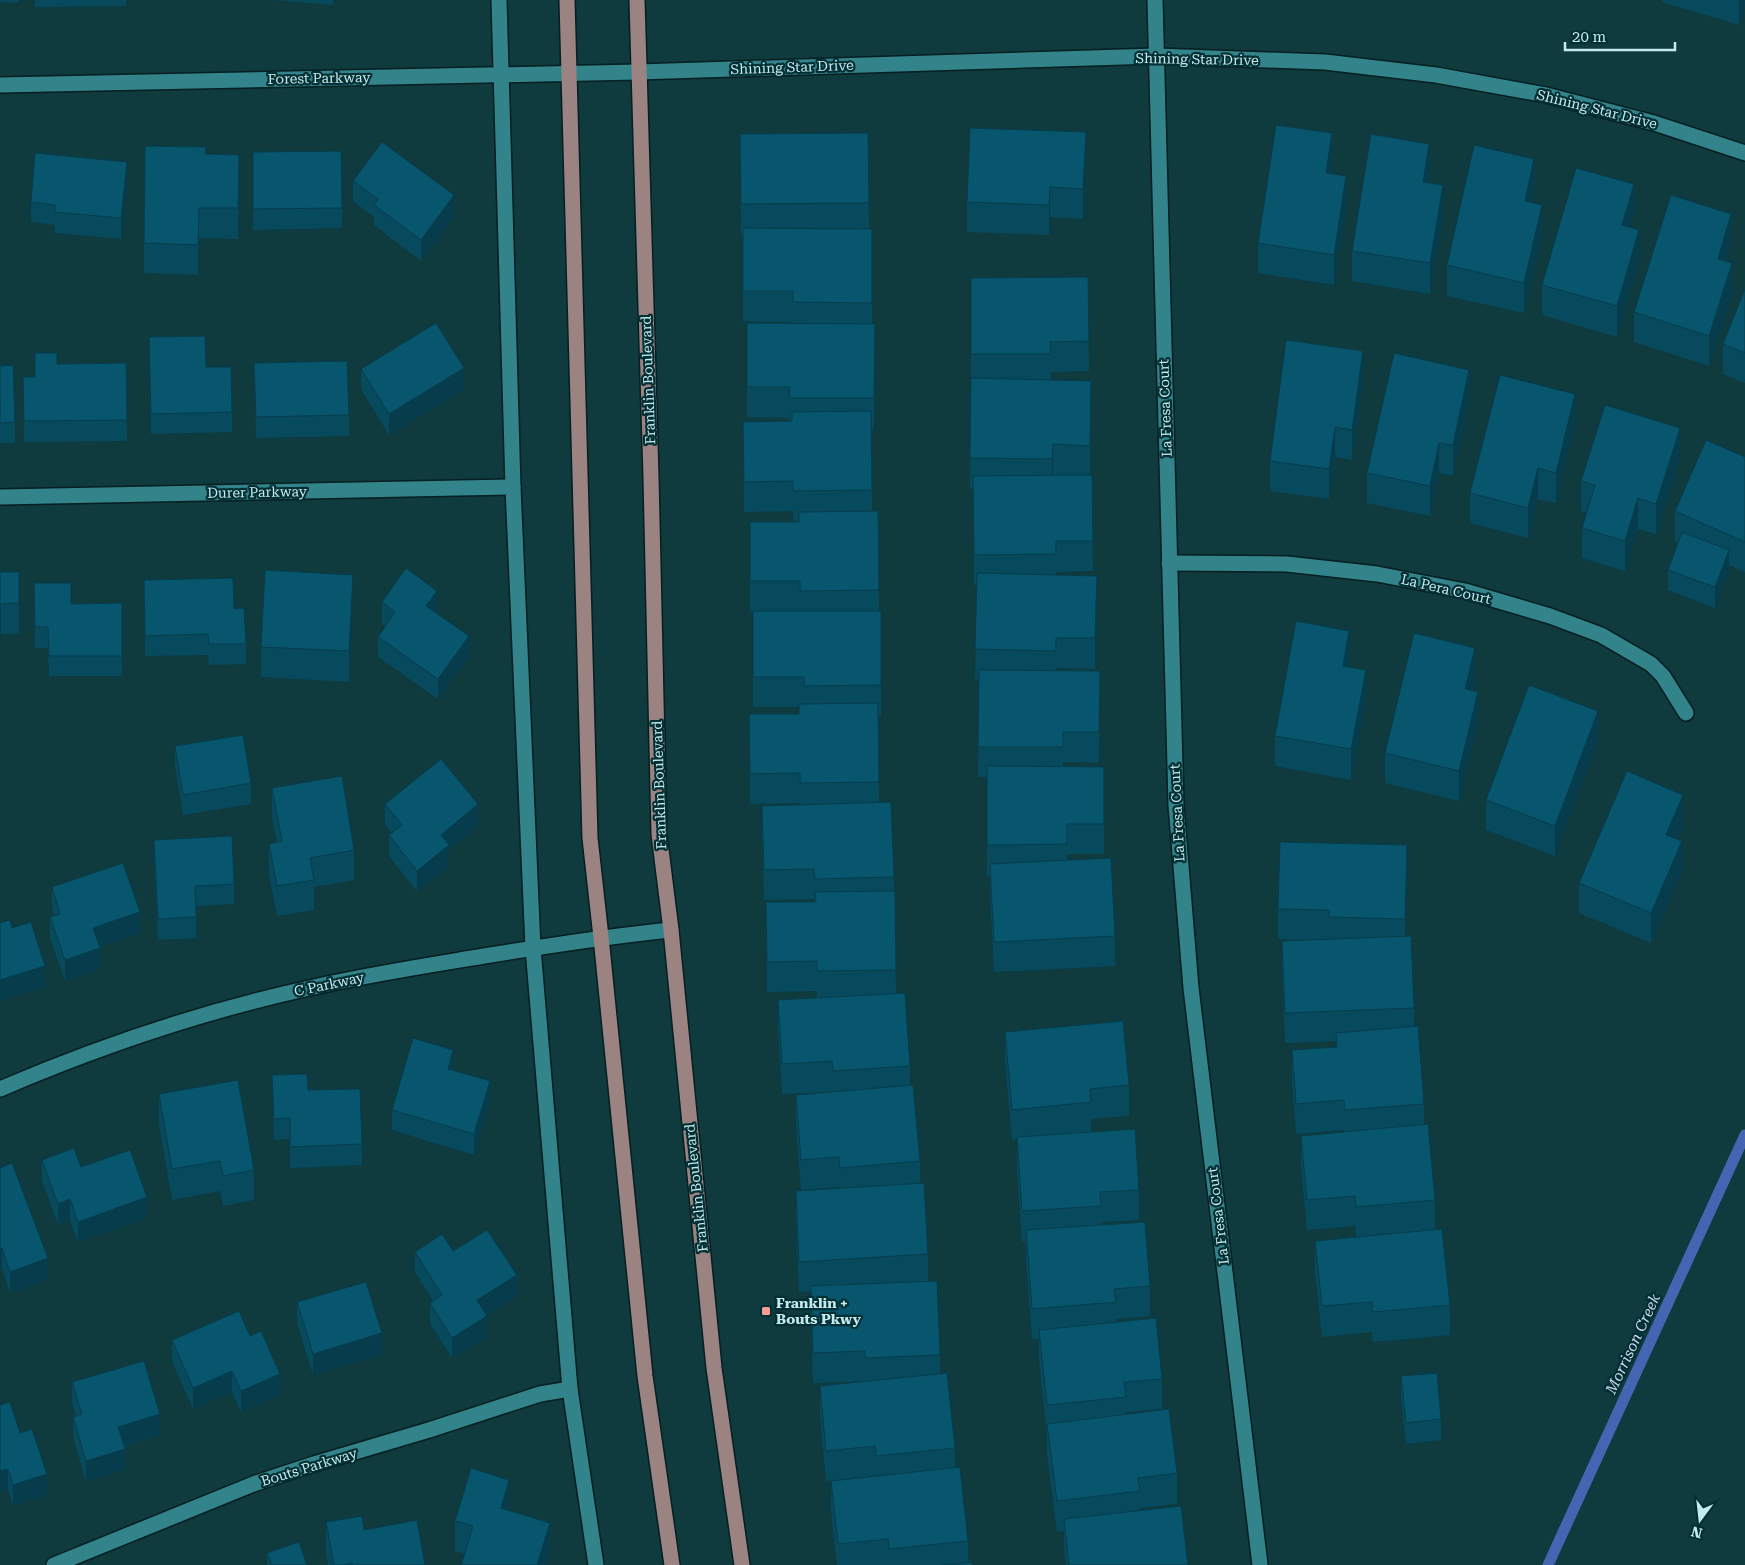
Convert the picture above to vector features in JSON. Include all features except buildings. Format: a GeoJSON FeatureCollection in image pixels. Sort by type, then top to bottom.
{"type":"FeatureCollection","features":[{"type":"Feature","properties":{"kind":"main road"},"geometry":{"type":"LineString","coordinates":[[567,0],[590,838],[602,937],[645,1376],[672,1565]]}},
{"type":"Feature","properties":{"kind":"main road","name":"Franklin Boulevard"},"geometry":{"type":"LineString","coordinates":[[637,0],[659,834],[671,930],[714,1368],[742,1565]]}},
{"type":"Feature","properties":{"kind":"street"},"geometry":{"type":"LineString","coordinates":[[500,0],[513,487],[534,948],[570,1389],[596,1565]]}},
{"type":"Feature","properties":{"kind":"street","name":"La Fresa Court"},"geometry":{"type":"LineString","coordinates":[[1155,0],[1168,563],[1176,805],[1191,988],[1260,1565]]}},
{"type":"Feature","properties":{"kind":"street","name":"Shining Star Drive"},"geometry":{"type":"LineString","coordinates":[[638,72],[1156,56],[1325,62],[1436,75],[1546,95],[1654,123],[1745,153]]}},
{"type":"Feature","properties":{"kind":"street","name":"Forest Parkway"},"geometry":{"type":"LineString","coordinates":[[0,85],[638,72]]}},
{"type":"Feature","properties":{"kind":"street","name":"Durer Parkway"},"geometry":{"type":"LineString","coordinates":[[0,497],[513,487]]}},
{"type":"Feature","properties":{"kind":"street","name":"La Pera Court"},"geometry":{"type":"LineString","coordinates":[[1168,563],[1287,564],[1377,574],[1465,592],[1550,616],[1601,635],[1652,664],[1663,676],[1686,713]]}},
{"type":"Feature","properties":{"kind":"street","name":"C Parkway"},"geometry":{"type":"LineString","coordinates":[[0,1089],[40,1072],[173,1024],[303,989],[388,971],[602,937],[671,930]]}},
{"type":"Feature","properties":{"kind":"street","name":"Bouts Parkway"},"geometry":{"type":"LineString","coordinates":[[54,1565],[256,1483],[540,1394],[570,1389]]}},
{"type":"Feature","properties":{"kind":"waterway","name":"Morrison Creek"},"geometry":{"type":"LineString","coordinates":[[1548,1565],[1745,1135]]}},
{"type":"Feature","properties":{"kind":"place","name":"Franklin + Bouts Pkwy"},"geometry":{"type":"Point","coordinates":[766,1311]}}]}
